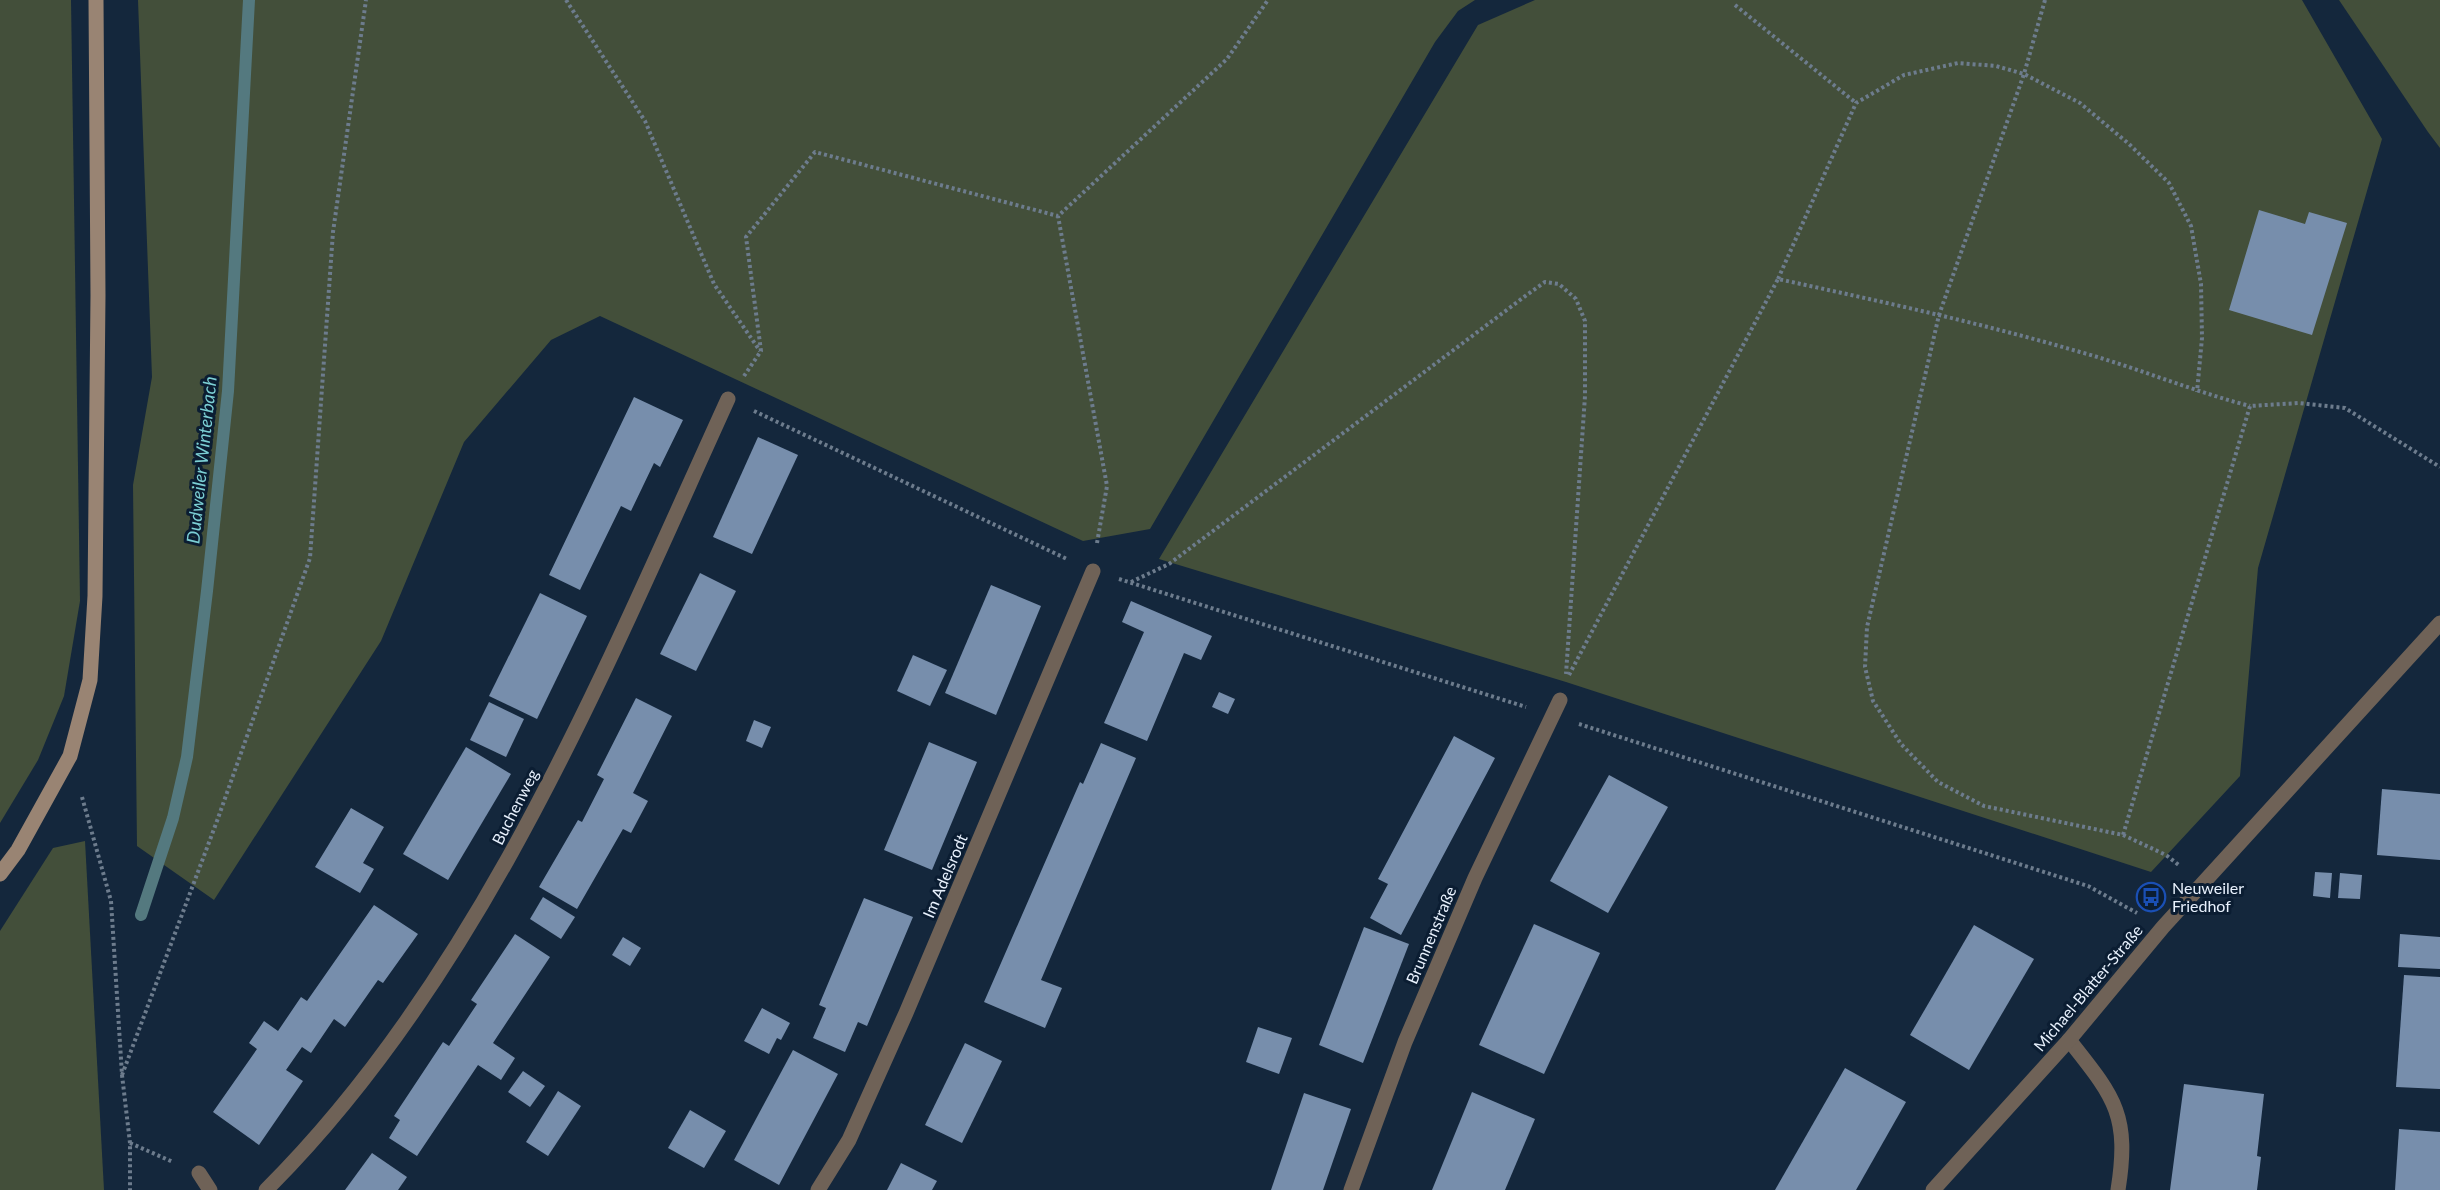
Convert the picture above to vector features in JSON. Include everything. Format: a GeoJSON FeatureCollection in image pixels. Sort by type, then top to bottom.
{"type":"FeatureCollection","features":[{"type":"Feature","properties":{"kind":"main road"},"geometry":{"type":"LineString","coordinates":[[0,874],[18,850],[70,756],[90,680],[95,596],[98,295],[96,0]]}},
{"type":"Feature","properties":{"kind":"street","name":"Buchenweg"},"geometry":{"type":"LineString","coordinates":[[266,1190],[351,1095],[414,1008],[521,838],[642,589],[728,399]]}},
{"type":"Feature","properties":{"kind":"street","name":"Im Adelsrodt"},"geometry":{"type":"LineString","coordinates":[[818,1190],[849,1140],[906,1013],[1093,571]]}},
{"type":"Feature","properties":{"kind":"street","name":"Michael-Blatter-Straße"},"geometry":{"type":"LineString","coordinates":[[1933,1190],[2069,1040],[2163,927],[2440,623]]}},
{"type":"Feature","properties":{"kind":"street","name":"Brunnenstraße"},"geometry":{"type":"LineString","coordinates":[[1351,1190],[1409,1031],[1475,878],[1560,700]]}},
{"type":"Feature","properties":{"kind":"street"},"geometry":{"type":"LineString","coordinates":[[2069,1040],[2101,1080],[2116,1104],[2123,1136],[2118,1190]]}},
{"type":"Feature","properties":{"kind":"street"},"geometry":{"type":"LineString","coordinates":[[199,1173],[210,1190]]}},
{"type":"Feature","properties":{"kind":"path"},"geometry":{"type":"LineString","coordinates":[[122,1075],[213,832],[310,558],[333,232],[366,0]]}},
{"type":"Feature","properties":{"kind":"path"},"geometry":{"type":"LineString","coordinates":[[566,0],[645,121],[714,284],[761,351],[746,237],[815,152],[1058,216]]}},
{"type":"Feature","properties":{"kind":"path"},"geometry":{"type":"LineString","coordinates":[[1058,216],[1227,59],[1268,0]]}},
{"type":"Feature","properties":{"kind":"path"},"geometry":{"type":"LineString","coordinates":[[2045,0],[2024,74],[1939,315],[1867,627],[1865,667],[1873,701],[1901,744],[1938,782],[1984,806],[2123,835],[2166,855],[2203,883]]}},
{"type":"Feature","properties":{"kind":"path"},"geometry":{"type":"LineString","coordinates":[[1735,5],[1856,103]]}},
{"type":"Feature","properties":{"kind":"path"},"geometry":{"type":"LineString","coordinates":[[1131,582],[1169,564],[1545,282],[1559,284],[1576,299],[1584,321],[1585,396],[1566,682],[1778,279],[1856,103],[1904,75],[1958,63],[1996,66],[2024,74],[2080,103],[2129,144],[2169,183],[2191,226],[2201,284],[2202,338],[2197,392]]}},
{"type":"Feature","properties":{"kind":"path"},"geometry":{"type":"LineString","coordinates":[[1058,216],[1107,486],[1093,571]]}},
{"type":"Feature","properties":{"kind":"path"},"geometry":{"type":"LineString","coordinates":[[1778,279],[1939,315],[2082,352],[2197,392],[2250,406],[2299,403],[2345,408],[2440,466]]}},
{"type":"Feature","properties":{"kind":"path"},"geometry":{"type":"LineString","coordinates":[[728,399],[1093,571],[2088,886],[2163,927]]}},
{"type":"Feature","properties":{"kind":"path"},"geometry":{"type":"LineString","coordinates":[[2123,835],[2250,406]]}},
{"type":"Feature","properties":{"kind":"path"},"geometry":{"type":"LineString","coordinates":[[70,756],[111,901],[122,1075],[130,1143],[130,1190]]}},
{"type":"Feature","properties":{"kind":"path"},"geometry":{"type":"LineString","coordinates":[[130,1143],[199,1173]]}},
{"type":"Feature","properties":{"kind":"green space"},"geometry":{"type":"Polygon","coordinates":[[[0,0],[71,0],[80,601],[64,696],[38,760],[0,823],[0,0]]]}},
{"type":"Feature","properties":{"kind":"green space"},"geometry":{"type":"Polygon","coordinates":[[[138,0],[1475,0],[1458,11],[1435,42],[1150,529],[1083,541],[600,316],[551,340],[464,442],[381,641],[214,900],[137,846],[133,485],[152,377],[138,0]]]}},
{"type":"Feature","properties":{"kind":"green space"},"geometry":{"type":"Polygon","coordinates":[[[1535,0],[2302,0],[2382,139],[2258,568],[2240,776],[2151,872],[1566,682],[1159,559],[1478,25],[1535,0]]]}},
{"type":"Feature","properties":{"kind":"green space"},"geometry":{"type":"Polygon","coordinates":[[[2339,0],[2440,0],[2440,148],[2428,132],[2339,0]]]}},
{"type":"Feature","properties":{"kind":"green space"},"geometry":{"type":"Polygon","coordinates":[[[85,841],[104,1190],[0,1190],[0,931],[53,848],[85,841]]]}},
{"type":"Feature","properties":{"kind":"building"},"geometry":{"type":"Polygon","coordinates":[[[2259,210],[2305,224],[2309,212],[2347,223],[2312,335],[2229,310],[2259,210]]]}},
{"type":"Feature","properties":{"kind":"building"},"geometry":{"type":"Polygon","coordinates":[[[634,397],[683,420],[660,467],[654,463],[631,511],[621,506],[580,590],[549,575],[634,397]]]}},
{"type":"Feature","properties":{"kind":"building"},"geometry":{"type":"Polygon","coordinates":[[[758,437],[798,455],[752,554],[713,537],[758,437]]]}},
{"type":"Feature","properties":{"kind":"building"},"geometry":{"type":"Polygon","coordinates":[[[700,573],[736,591],[696,671],[660,654],[700,573]]]}},
{"type":"Feature","properties":{"kind":"building"},"geometry":{"type":"Polygon","coordinates":[[[991,585],[1041,606],[996,715],[945,693],[991,585]]]}},
{"type":"Feature","properties":{"kind":"building"},"geometry":{"type":"Polygon","coordinates":[[[540,593],[587,616],[537,719],[489,696],[540,593]]]}},
{"type":"Feature","properties":{"kind":"building"},"geometry":{"type":"Polygon","coordinates":[[[1131,601],[1212,636],[1201,660],[1184,653],[1147,741],[1104,723],[1144,632],[1122,622],[1131,601]]]}},
{"type":"Feature","properties":{"kind":"building"},"geometry":{"type":"Polygon","coordinates":[[[913,655],[947,670],[930,706],[897,691],[913,655]]]}},
{"type":"Feature","properties":{"kind":"building"},"geometry":{"type":"Polygon","coordinates":[[[1219,692],[1235,699],[1228,714],[1212,707],[1219,692]]]}},
{"type":"Feature","properties":{"kind":"building"},"geometry":{"type":"Polygon","coordinates":[[[636,698],[672,716],[633,793],[648,801],[631,833],[623,829],[577,909],[539,887],[578,820],[582,822],[604,779],[597,775],[636,698]]]}},
{"type":"Feature","properties":{"kind":"building"},"geometry":{"type":"Polygon","coordinates":[[[489,702],[524,719],[506,757],[470,740],[489,702]]]}},
{"type":"Feature","properties":{"kind":"building"},"geometry":{"type":"Polygon","coordinates":[[[754,720],[771,727],[762,748],[746,741],[754,720]]]}},
{"type":"Feature","properties":{"kind":"building"},"geometry":{"type":"Polygon","coordinates":[[[1454,736],[1495,758],[1401,935],[1370,918],[1388,884],[1378,879],[1454,736]]]}},
{"type":"Feature","properties":{"kind":"building"},"geometry":{"type":"Polygon","coordinates":[[[929,742],[977,762],[932,870],[884,850],[929,742]]]}},
{"type":"Feature","properties":{"kind":"building"},"geometry":{"type":"Polygon","coordinates":[[[1101,743],[1136,758],[1041,980],[1062,988],[1045,1028],[984,1002],[1080,782],[1083,784],[1101,743]]]}},
{"type":"Feature","properties":{"kind":"building"},"geometry":{"type":"Polygon","coordinates":[[[466,747],[511,774],[448,880],[403,854],[466,747]]]}},
{"type":"Feature","properties":{"kind":"building"},"geometry":{"type":"Polygon","coordinates":[[[1609,775],[1668,807],[1608,913],[1550,881],[1609,775]]]}},
{"type":"Feature","properties":{"kind":"building"},"geometry":{"type":"Polygon","coordinates":[[[2382,789],[2440,794],[2440,860],[2377,855],[2382,789]]]}},
{"type":"Feature","properties":{"kind":"building"},"geometry":{"type":"Polygon","coordinates":[[[351,808],[384,827],[363,863],[374,869],[360,893],[315,867],[351,808]]]}},
{"type":"Feature","properties":{"kind":"building"},"geometry":{"type":"Polygon","coordinates":[[[2315,872],[2332,873],[2330,898],[2313,896],[2315,872]]]}},
{"type":"Feature","properties":{"kind":"building"},"geometry":{"type":"Polygon","coordinates":[[[2340,873],[2362,875],[2360,899],[2338,898],[2340,873]]]}},
{"type":"Feature","properties":{"kind":"building"},"geometry":{"type":"Polygon","coordinates":[[[543,897],[575,917],[561,939],[530,919],[543,897]]]}},
{"type":"Feature","properties":{"kind":"building"},"geometry":{"type":"Polygon","coordinates":[[[864,898],[913,917],[867,1026],[858,1022],[845,1052],[813,1038],[826,1008],[819,1005],[864,898]]]}},
{"type":"Feature","properties":{"kind":"building"},"geometry":{"type":"Polygon","coordinates":[[[374,905],[418,934],[383,983],[378,980],[345,1027],[334,1019],[311,1053],[302,1047],[286,1070],[303,1081],[259,1145],[213,1112],[257,1049],[249,1043],[264,1021],[278,1031],[301,997],[307,1001],[374,905]]]}},
{"type":"Feature","properties":{"kind":"building"},"geometry":{"type":"Polygon","coordinates":[[[1534,924],[1600,953],[1544,1074],[1479,1045],[1534,924]]]}},
{"type":"Feature","properties":{"kind":"building"},"geometry":{"type":"Polygon","coordinates":[[[1974,925],[2034,959],[1969,1070],[1910,1035],[1974,925]]]}},
{"type":"Feature","properties":{"kind":"building"},"geometry":{"type":"Polygon","coordinates":[[[1364,927],[1409,944],[1363,1063],[1319,1045],[1364,927]]]}},
{"type":"Feature","properties":{"kind":"building"},"geometry":{"type":"Polygon","coordinates":[[[515,934],[550,957],[493,1043],[515,1058],[501,1080],[478,1065],[417,1156],[389,1138],[400,1120],[394,1116],[443,1042],[449,1046],[477,1004],[471,1000],[515,934]]]}},
{"type":"Feature","properties":{"kind":"building"},"geometry":{"type":"Polygon","coordinates":[[[2400,934],[2440,937],[2440,969],[2398,967],[2400,934]]]}},
{"type":"Feature","properties":{"kind":"building"},"geometry":{"type":"Polygon","coordinates":[[[623,937],[641,948],[630,966],[612,955],[623,937]]]}},
{"type":"Feature","properties":{"kind":"building"},"geometry":{"type":"Polygon","coordinates":[[[2404,975],[2440,977],[2440,1089],[2396,1087],[2404,975]]]}},
{"type":"Feature","properties":{"kind":"building"},"geometry":{"type":"Polygon","coordinates":[[[762,1008],[790,1023],[781,1040],[777,1038],[769,1054],[744,1041],[762,1008]]]}},
{"type":"Feature","properties":{"kind":"building"},"geometry":{"type":"Polygon","coordinates":[[[1258,1027],[1292,1038],[1279,1074],[1246,1062],[1258,1027]]]}},
{"type":"Feature","properties":{"kind":"building"},"geometry":{"type":"Polygon","coordinates":[[[965,1043],[1002,1061],[962,1143],[925,1125],[965,1043]]]}},
{"type":"Feature","properties":{"kind":"building"},"geometry":{"type":"Polygon","coordinates":[[[793,1050],[838,1074],[779,1185],[734,1160],[793,1050]]]}},
{"type":"Feature","properties":{"kind":"building"},"geometry":{"type":"Polygon","coordinates":[[[1845,1068],[1906,1102],[1856,1190],[1775,1190],[1845,1068]]]}},
{"type":"Feature","properties":{"kind":"building"},"geometry":{"type":"Polygon","coordinates":[[[523,1071],[545,1086],[530,1107],[508,1092],[523,1071]]]}},
{"type":"Feature","properties":{"kind":"building"},"geometry":{"type":"Polygon","coordinates":[[[2184,1084],[2264,1094],[2257,1156],[2261,1157],[2257,1190],[2170,1190],[2184,1084]]]}},
{"type":"Feature","properties":{"kind":"building"},"geometry":{"type":"Polygon","coordinates":[[[558,1091],[581,1106],[548,1156],[526,1142],[558,1091]]]}},
{"type":"Feature","properties":{"kind":"building"},"geometry":{"type":"Polygon","coordinates":[[[1472,1092],[1535,1119],[1505,1190],[1432,1190],[1472,1092]]]}},
{"type":"Feature","properties":{"kind":"building"},"geometry":{"type":"Polygon","coordinates":[[[1304,1093],[1351,1109],[1323,1190],[1271,1190],[1304,1093]]]}},
{"type":"Feature","properties":{"kind":"building"},"geometry":{"type":"Polygon","coordinates":[[[690,1110],[726,1131],[704,1168],[668,1148],[690,1110]]]}},
{"type":"Feature","properties":{"kind":"building"},"geometry":{"type":"Polygon","coordinates":[[[2399,1129],[2440,1132],[2440,1190],[2395,1190],[2399,1129]]]}},
{"type":"Feature","properties":{"kind":"building"},"geometry":{"type":"Polygon","coordinates":[[[372,1153],[407,1177],[398,1190],[345,1190],[372,1153]]]}},
{"type":"Feature","properties":{"kind":"building"},"geometry":{"type":"Polygon","coordinates":[[[901,1163],[937,1181],[932,1190],[887,1190],[901,1163]]]}},
{"type":"Feature","properties":{"kind":"waterway","name":"Dudweiler Winterbach"},"geometry":{"type":"LineString","coordinates":[[141,915],[173,818],[187,757],[207,591],[228,391],[249,0]]}},
{"type":"Feature","properties":{"kind":"place","name":"Neuweiler Friedhof"},"geometry":{"type":"Point","coordinates":[2151,897]}}]}
